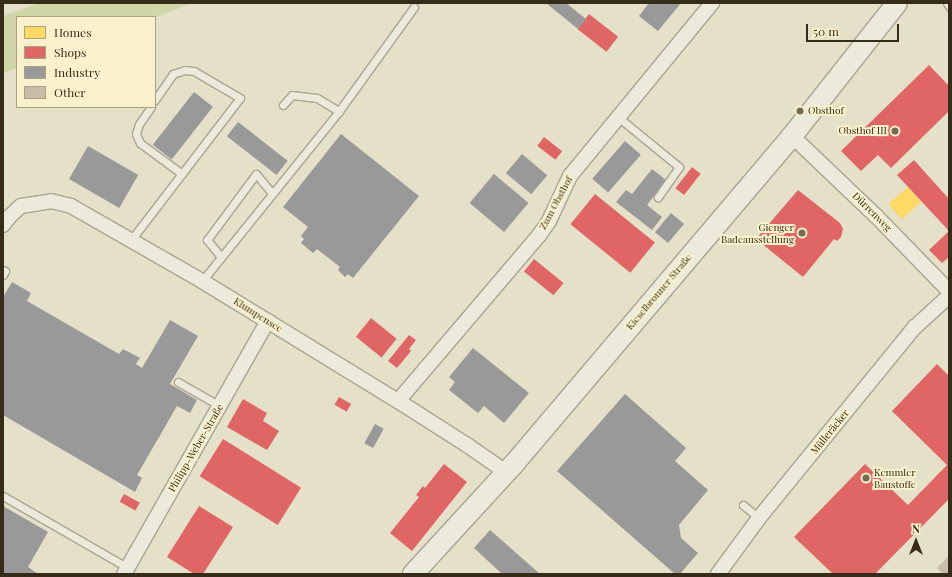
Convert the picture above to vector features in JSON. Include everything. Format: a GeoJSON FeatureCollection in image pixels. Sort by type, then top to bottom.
{"type":"FeatureCollection","features":[{"type":"Feature","properties":{"kind":"street","name":"Zum Obsthof"},"geometry":{"type":"LineString","coordinates":[[398,401],[540,234],[549,221],[570,176],[712,3]]}},
{"type":"Feature","properties":{"kind":"street","name":"Kieselbronner Straße"},"geometry":{"type":"LineString","coordinates":[[413,574],[506,472],[792,136],[897,3]]}},
{"type":"Feature","properties":{"kind":"street","name":"Dürrenweg"},"geometry":{"type":"LineString","coordinates":[[792,136],[876,216],[949,291]]}},
{"type":"Feature","properties":{"kind":"street","name":"Klumpensee"},"geometry":{"type":"LineString","coordinates":[[3,225],[21,206],[51,201],[70,206],[202,280],[468,445],[506,472]]}},
{"type":"Feature","properties":{"kind":"street","name":"Mülleräcker"},"geometry":{"type":"LineString","coordinates":[[718,574],[759,518],[915,327],[949,296]]}},
{"type":"Feature","properties":{"kind":"street","name":"Philipp-Weber-Straße"},"geometry":{"type":"LineString","coordinates":[[126,571],[268,321]]}},
{"type":"Feature","properties":{"kind":"lane"},"geometry":{"type":"LineString","coordinates":[[202,280],[339,111],[414,7]]}},
{"type":"Feature","properties":{"kind":"lane"},"geometry":{"type":"LineString","coordinates":[[131,240],[240,98],[194,71],[185,70],[173,74],[156,99]]}},
{"type":"Feature","properties":{"kind":"lane"},"geometry":{"type":"LineString","coordinates":[[283,105],[292,95],[318,98],[339,111]]}},
{"type":"Feature","properties":{"kind":"lane"},"geometry":{"type":"LineString","coordinates":[[149,108],[139,124],[136,134],[140,142],[182,174]]}},
{"type":"Feature","properties":{"kind":"lane"},"geometry":{"type":"LineString","coordinates":[[618,117],[679,167],[658,197]]}},
{"type":"Feature","properties":{"kind":"lane"},"geometry":{"type":"LineString","coordinates":[[221,257],[207,240],[256,174],[272,193]]}},
{"type":"Feature","properties":{"kind":"lane"},"geometry":{"type":"LineString","coordinates":[[3,270],[5,271],[3,275]]}},
{"type":"Feature","properties":{"kind":"lane"},"geometry":{"type":"LineString","coordinates":[[178,382],[220,406]]}},
{"type":"Feature","properties":{"kind":"lane"},"geometry":{"type":"LineString","coordinates":[[3,496],[126,571]]}},
{"type":"Feature","properties":{"kind":"lane"},"geometry":{"type":"LineString","coordinates":[[743,505],[759,518]]}},
{"type":"Feature","properties":{"kind":"green space"},"geometry":{"type":"Polygon","coordinates":[[[39,3],[193,3],[156,17],[16,16],[16,68],[3,73],[3,16],[39,3]]]}},
{"type":"Feature","properties":{"kind":"building: Homes"},"geometry":{"type":"Polygon","coordinates":[[[908,187],[921,202],[901,219],[888,204],[908,187]]]}},
{"type":"Feature","properties":{"kind":"building: Shops"},"geometry":{"type":"Polygon","coordinates":[[[589,14],[618,37],[606,52],[577,29],[589,14]]]}},
{"type":"Feature","properties":{"kind":"building: Shops","name":"Obsthof III"},"geometry":{"type":"Polygon","coordinates":[[[929,65],[949,86],[949,111],[891,168],[878,155],[861,171],[841,151],[929,65]]]}},
{"type":"Feature","properties":{"kind":"building: Shops"},"geometry":{"type":"Polygon","coordinates":[[[544,137],[562,151],[555,160],[537,146],[544,137]]]}},
{"type":"Feature","properties":{"kind":"building: Shops"},"geometry":{"type":"Polygon","coordinates":[[[914,160],[949,199],[949,231],[897,175],[914,160]]]}},
{"type":"Feature","properties":{"kind":"building: Shops"},"geometry":{"type":"Polygon","coordinates":[[[692,167],[701,174],[684,195],[675,188],[692,167]]]}},
{"type":"Feature","properties":{"kind":"building: Shops","name":"Gienger Badeausstellung"},"geometry":{"type":"Polygon","coordinates":[[[798,190],[840,223],[843,229],[841,237],[837,241],[834,239],[803,277],[756,239],[798,190]]]}},
{"type":"Feature","properties":{"kind":"building: Shops"},"geometry":{"type":"Polygon","coordinates":[[[595,194],[655,242],[630,273],[570,224],[595,194]]]}},
{"type":"Feature","properties":{"kind":"building: Shops"},"geometry":{"type":"Polygon","coordinates":[[[949,231],[949,257],[942,263],[929,250],[949,231]]]}},
{"type":"Feature","properties":{"kind":"building: Shops"},"geometry":{"type":"Polygon","coordinates":[[[534,259],[564,283],[553,295],[524,271],[534,259]]]}},
{"type":"Feature","properties":{"kind":"building: Shops"},"geometry":{"type":"Polygon","coordinates":[[[371,318],[397,339],[382,357],[356,337],[371,318]]]}},
{"type":"Feature","properties":{"kind":"building: Shops"},"geometry":{"type":"Polygon","coordinates":[[[409,335],[416,340],[409,349],[411,351],[397,368],[388,361],[409,335]]]}},
{"type":"Feature","properties":{"kind":"building: Shops","name":"Kemmler Baustoffe"},"geometry":{"type":"Polygon","coordinates":[[[937,364],[949,376],[949,499],[875,574],[833,574],[794,537],[865,464],[908,505],[947,465],[892,411],[937,364]]]}},
{"type":"Feature","properties":{"kind":"building: Shops"},"geometry":{"type":"Polygon","coordinates":[[[339,397],[351,404],[347,412],[334,405],[339,397]]]}},
{"type":"Feature","properties":{"kind":"building: Shops"},"geometry":{"type":"Polygon","coordinates":[[[243,399],[267,413],[263,421],[279,431],[267,450],[227,427],[243,399]]]}},
{"type":"Feature","properties":{"kind":"building: Shops"},"geometry":{"type":"Polygon","coordinates":[[[223,439],[301,488],[278,525],[200,476],[223,439]]]}},
{"type":"Feature","properties":{"kind":"building: Shops"},"geometry":{"type":"Polygon","coordinates":[[[444,464],[467,482],[412,551],[390,533],[419,497],[416,495],[423,486],[425,488],[444,464]]]}},
{"type":"Feature","properties":{"kind":"building: Shops"},"geometry":{"type":"Polygon","coordinates":[[[124,494],[140,503],[135,511],[120,502],[124,494]]]}},
{"type":"Feature","properties":{"kind":"building: Shops"},"geometry":{"type":"Polygon","coordinates":[[[199,506],[233,527],[203,574],[194,574],[167,557],[199,506]]]}},
{"type":"Feature","properties":{"kind":"building: Industry"},"geometry":{"type":"Polygon","coordinates":[[[546,3],[566,3],[586,19],[578,29],[546,3]]]}},
{"type":"Feature","properties":{"kind":"building: Industry"},"geometry":{"type":"Polygon","coordinates":[[[649,3],[681,3],[658,31],[639,16],[649,3]]]}},
{"type":"Feature","properties":{"kind":"building: Industry"},"geometry":{"type":"Polygon","coordinates":[[[194,92],[213,107],[172,160],[153,145],[194,92]]]}},
{"type":"Feature","properties":{"kind":"building: Industry"},"geometry":{"type":"Polygon","coordinates":[[[238,122],[288,161],[277,175],[227,136],[238,122]]]}},
{"type":"Feature","properties":{"kind":"building: Industry"},"geometry":{"type":"Polygon","coordinates":[[[341,134],[419,196],[353,278],[348,274],[345,277],[338,270],[340,267],[317,249],[313,253],[301,243],[304,239],[301,236],[308,227],[283,207],[341,134]]]}},
{"type":"Feature","properties":{"kind":"building: Industry"},"geometry":{"type":"Polygon","coordinates":[[[625,141],[641,155],[608,193],[592,179],[625,141]]]}},
{"type":"Feature","properties":{"kind":"building: Industry"},"geometry":{"type":"Polygon","coordinates":[[[88,146],[138,175],[119,208],[69,179],[88,146]]]}},
{"type":"Feature","properties":{"kind":"building: Industry"},"geometry":{"type":"Polygon","coordinates":[[[522,154],[547,175],[531,194],[506,173],[522,154]]]}},
{"type":"Feature","properties":{"kind":"building: Industry"},"geometry":{"type":"Polygon","coordinates":[[[652,169],[666,180],[647,205],[662,217],[652,230],[616,202],[626,190],[632,194],[652,169]]]}},
{"type":"Feature","properties":{"kind":"building: Industry"},"geometry":{"type":"Polygon","coordinates":[[[494,174],[528,203],[504,232],[470,203],[494,174]]]}},
{"type":"Feature","properties":{"kind":"building: Industry"},"geometry":{"type":"Polygon","coordinates":[[[671,213],[684,224],[668,243],[655,232],[671,213]]]}},
{"type":"Feature","properties":{"kind":"building: Industry"},"geometry":{"type":"Polygon","coordinates":[[[12,282],[31,293],[27,301],[119,354],[123,349],[140,358],[136,364],[142,368],[170,320],[198,336],[170,384],[197,400],[190,413],[177,406],[137,475],[142,478],[135,492],[3,415],[3,297],[12,282]]]}},
{"type":"Feature","properties":{"kind":"building: Industry"},"geometry":{"type":"Polygon","coordinates":[[[473,348],[529,393],[504,423],[484,406],[478,413],[449,390],[455,382],[449,377],[473,348]]]}},
{"type":"Feature","properties":{"kind":"building: Industry"},"geometry":{"type":"Polygon","coordinates":[[[625,394],[686,448],[675,461],[708,490],[679,525],[681,538],[698,553],[680,574],[675,574],[557,471],[625,394]]]}},
{"type":"Feature","properties":{"kind":"building: Industry"},"geometry":{"type":"Polygon","coordinates":[[[375,424],[384,429],[373,448],[364,443],[375,424]]]}},
{"type":"Feature","properties":{"kind":"building: Industry"},"geometry":{"type":"Polygon","coordinates":[[[3,506],[48,532],[28,567],[38,574],[3,574],[3,506]]]}},
{"type":"Feature","properties":{"kind":"building: Industry"},"geometry":{"type":"Polygon","coordinates":[[[490,530],[540,574],[502,574],[474,548],[490,530]]]}},
{"type":"Feature","properties":{"kind":"building: Other"},"geometry":{"type":"Polygon","coordinates":[[[948,557],[949,574],[943,574],[937,568],[948,557]]]}},
{"type":"Feature","properties":{"kind":"place","name":"Obsthof"},"geometry":{"type":"Point","coordinates":[800,111]}},
{"type":"Feature","properties":{"kind":"place","name":"Obsthof III"},"geometry":{"type":"Point","coordinates":[895,131]}},
{"type":"Feature","properties":{"kind":"place","name":"Gienger Badeausstellung"},"geometry":{"type":"Point","coordinates":[802,233]}},
{"type":"Feature","properties":{"kind":"place","name":"Kemmler Baustoffe"},"geometry":{"type":"Point","coordinates":[866,478]}}]}
